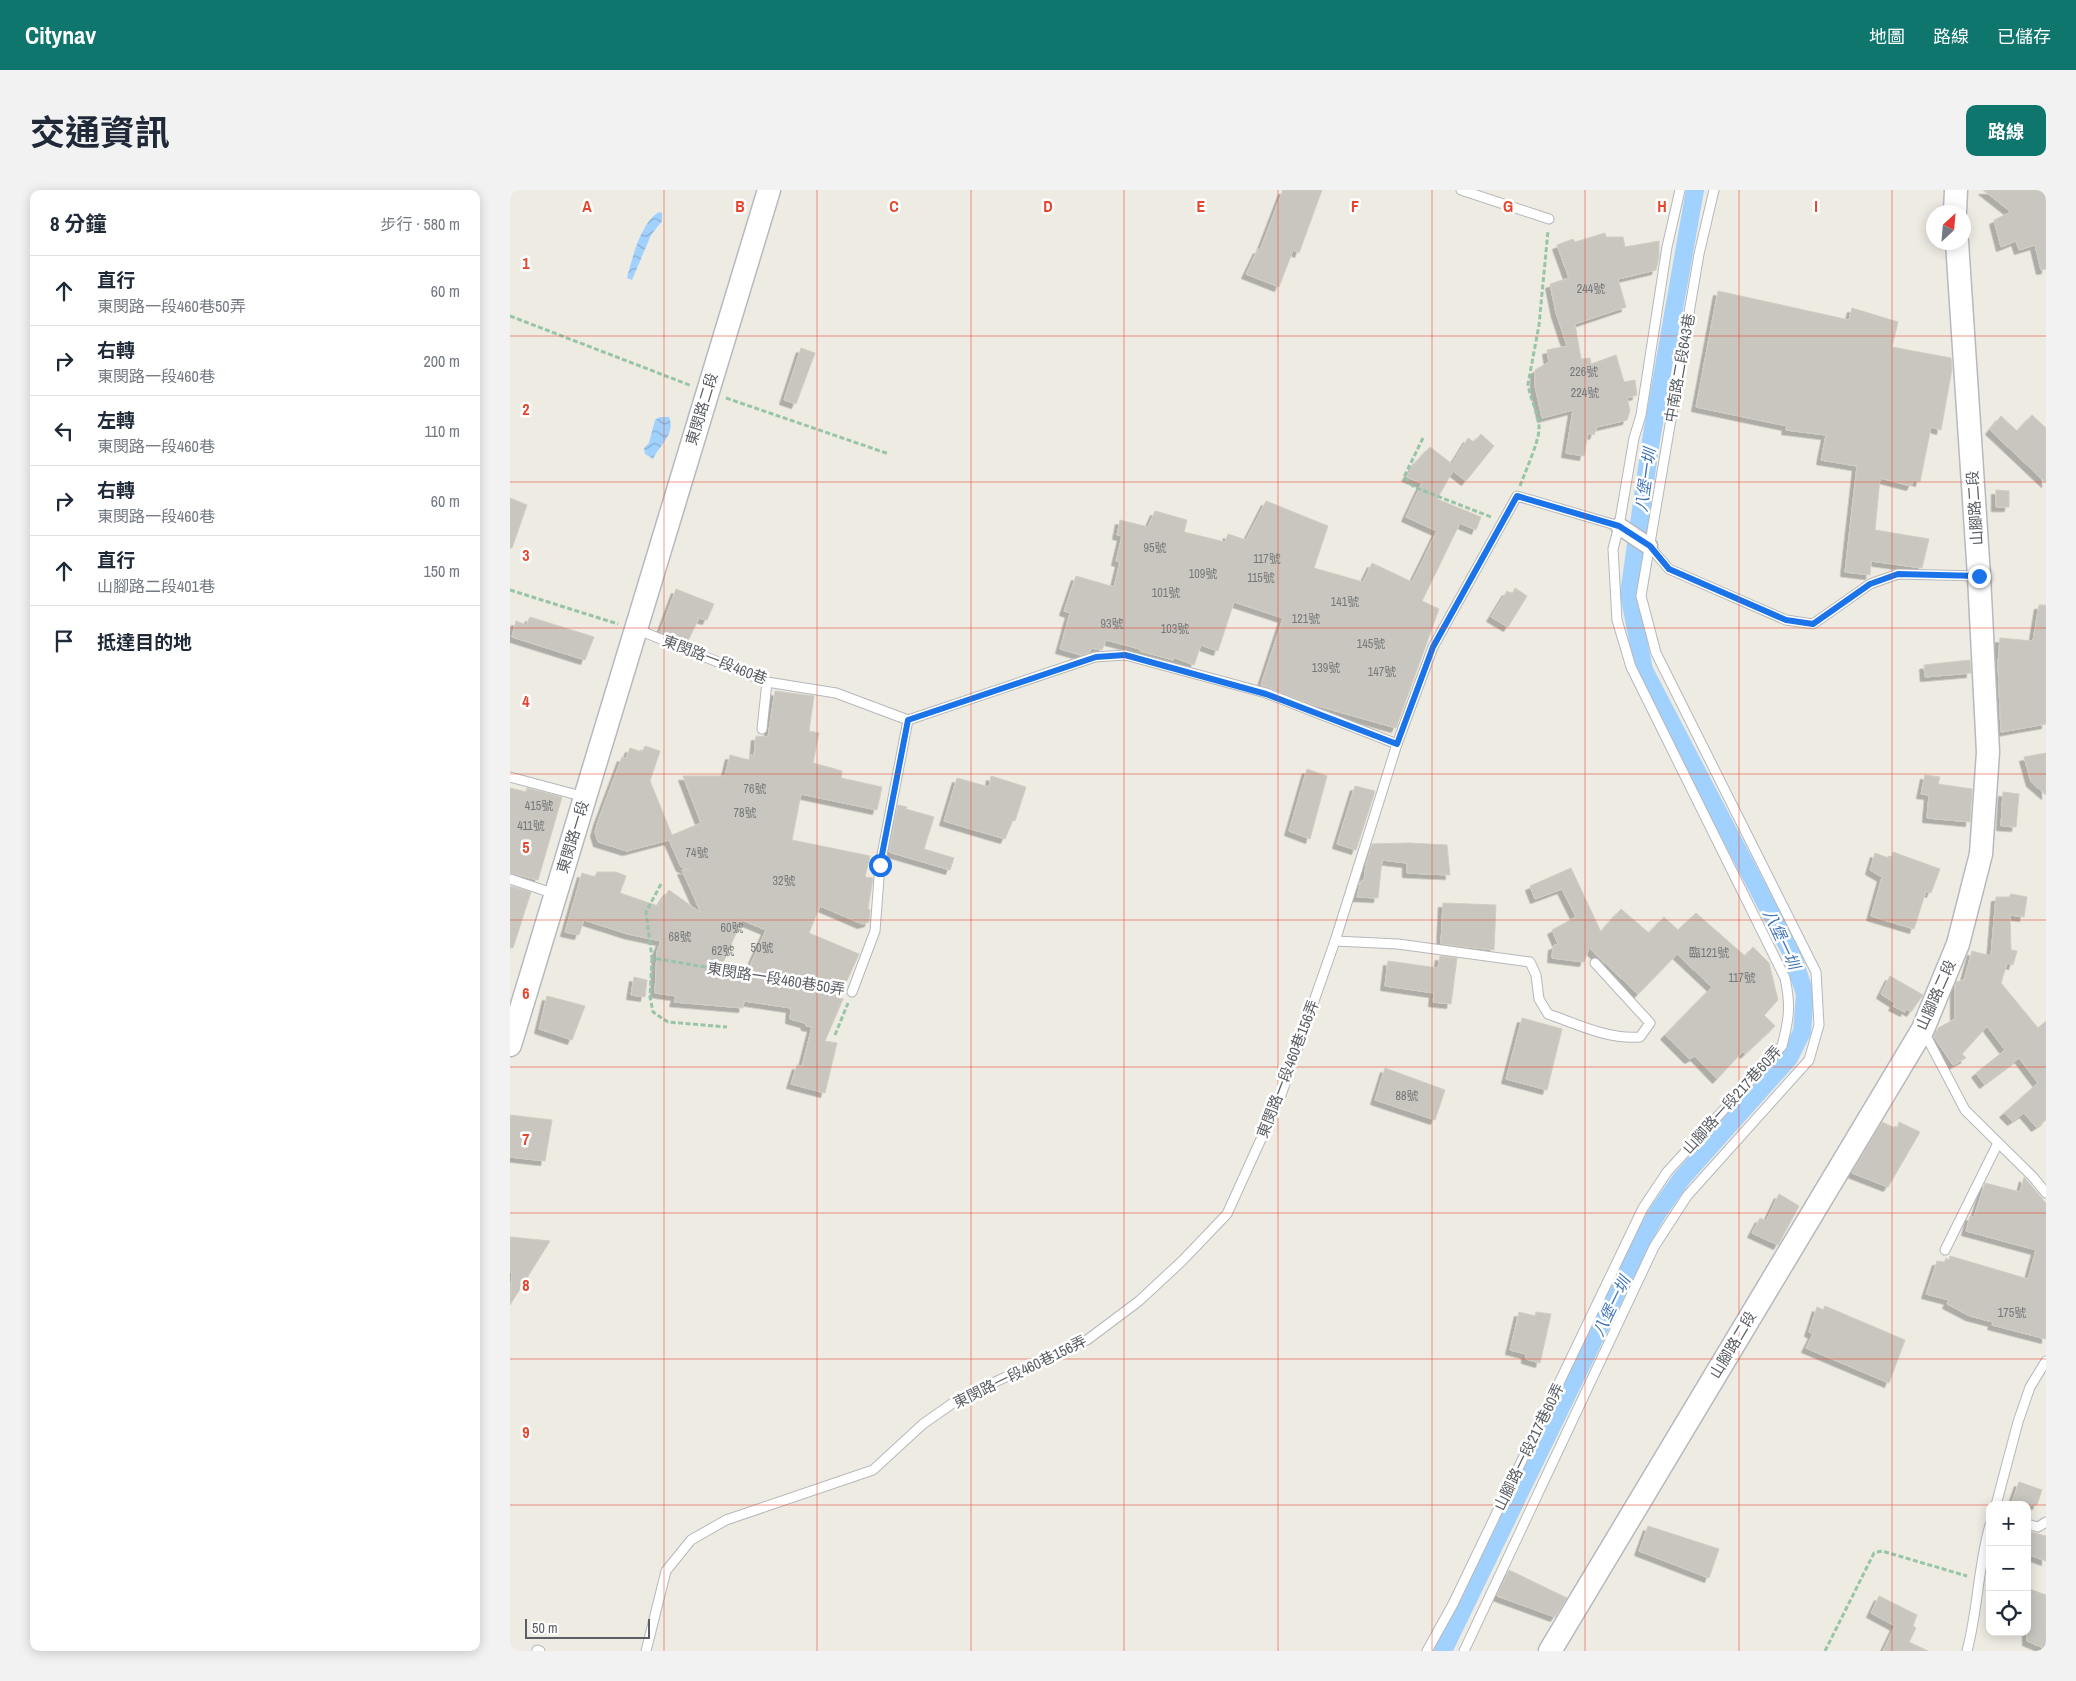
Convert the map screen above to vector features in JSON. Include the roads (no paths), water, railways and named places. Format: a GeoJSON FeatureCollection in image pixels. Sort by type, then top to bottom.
{"type":"FeatureCollection","features":[{"type":"Feature","properties":{"kind":"main road","name":"東閔路二段"},"geometry":{"type":"LineString","coordinates":[[636,629],[769,190]]}},
{"type":"Feature","properties":{"kind":"main road"},"geometry":{"type":"LineString","coordinates":[[1955,205],[1956,190]]}},
{"type":"Feature","properties":{"kind":"main road","name":"山腳路二段"},"geometry":{"type":"LineString","coordinates":[[1550,1651],[1923,1028],[1958,944],[1981,854],[1988,752],[1979,576],[1958,250]]}},
{"type":"Feature","properties":{"kind":"main road","name":"東閔路一段"},"geometry":{"type":"LineString","coordinates":[[510,1045],[636,629]]}},
{"type":"Feature","properties":{"kind":"street"},"geometry":{"type":"LineString","coordinates":[[1619,526],[1650,546]]}},
{"type":"Feature","properties":{"kind":"lane"},"geometry":{"type":"LineString","coordinates":[[1461,190],[1549,219]]}},
{"type":"Feature","properties":{"kind":"lane","name":"山腳路一段217巷60弄"},"geometry":{"type":"LineString","coordinates":[[1427,1651],[1453,1604],[1643,1208],[1667,1172],[1782,1046],[1787,1026],[1790,1001],[1785,978],[1631,667],[1617,620],[1612,550],[1619,526],[1634,438],[1641,415],[1667,247],[1680,190]]}},
{"type":"Feature","properties":{"kind":"lane","name":"中南路二段643巷"},"geometry":{"type":"LineString","coordinates":[[1464,1651],[1654,1247],[1687,1196],[1808,1060],[1819,1025],[1816,972],[1656,653],[1641,596],[1699,254],[1714,190]]}},
{"type":"Feature","properties":{"kind":"lane"},"geometry":{"type":"LineString","coordinates":[[908,720],[1096,657],[1125,655],[1266,694],[1397,744],[1433,647],[1517,496],[1619,526]]}},
{"type":"Feature","properties":{"kind":"lane"},"geometry":{"type":"LineString","coordinates":[[1650,546],[1669,569],[1786,620],[1813,624],[1870,584],[1898,574],[1979,576]]}},
{"type":"Feature","properties":{"kind":"lane","name":"東閔路一段460巷"},"geometry":{"type":"LineString","coordinates":[[636,629],[767,682],[836,692],[908,720]]}},
{"type":"Feature","properties":{"kind":"lane"},"geometry":{"type":"LineString","coordinates":[[762,730],[767,682]]}},
{"type":"Feature","properties":{"kind":"lane","name":"東閔路一段460巷50弄"},"geometry":{"type":"LineString","coordinates":[[852,992],[875,931],[880,865],[908,720]]}},
{"type":"Feature","properties":{"kind":"lane","name":"東閔路一段460巷156弄"},"geometry":{"type":"LineString","coordinates":[[646,1651],[666,1571],[691,1540],[726,1520],[873,1470],[923,1424],[960,1398],[1087,1340],[1138,1301],[1182,1261],[1227,1214],[1281,1095],[1335,941],[1397,744]]}},
{"type":"Feature","properties":{"kind":"lane"},"geometry":{"type":"LineString","coordinates":[[510,777],[586,798]]}},
{"type":"Feature","properties":{"kind":"lane"},"geometry":{"type":"LineString","coordinates":[[510,879],[556,894]]}},
{"type":"Feature","properties":{"kind":"lane"},"geometry":{"type":"LineString","coordinates":[[1335,941],[1398,944],[1530,962],[1536,975],[1538,998],[1548,1014],[1609,1034],[1628,1038],[1640,1037],[1650,1023],[1595,963]]}},
{"type":"Feature","properties":{"kind":"lane"},"geometry":{"type":"LineString","coordinates":[[1923,1028],[1965,1110],[2033,1177],[2046,1193]]}},
{"type":"Feature","properties":{"kind":"lane"},"geometry":{"type":"LineString","coordinates":[[1945,1250],[1998,1142]]}},
{"type":"Feature","properties":{"kind":"lane"},"geometry":{"type":"LineString","coordinates":[[1997,1501],[2018,1422],[2030,1388],[2046,1361]]}},
{"type":"Feature","properties":{"kind":"lane"},"geometry":{"type":"LineString","coordinates":[[2031,1525],[2038,1527],[2046,1522]]}},
{"type":"Feature","properties":{"kind":"lane"},"geometry":{"type":"LineString","coordinates":[[1967,1651],[1971,1636],[1978,1579],[1986,1543]]}},
{"type":"Feature","properties":{"kind":"water"},"geometry":{"type":"Polygon","coordinates":[[[659,212],[662,213],[662,221],[651,235],[632,280],[627,278],[642,232],[659,212]]]}},
{"type":"Feature","properties":{"kind":"water"},"geometry":{"type":"Polygon","coordinates":[[[660,417],[669,417],[671,423],[669,434],[653,459],[645,454],[644,448],[649,443],[655,420],[660,417]]]}},
{"type":"Feature","properties":{"kind":"waterway","name":"八堡一圳"},"geometry":{"type":"LineString","coordinates":[[1443,1651],[1642,1240],[1658,1212],[1682,1178],[1789,1058],[1802,1032],[1805,994],[1792,954],[1644,670],[1629,594],[1651,440],[1695,190]]}}]}
